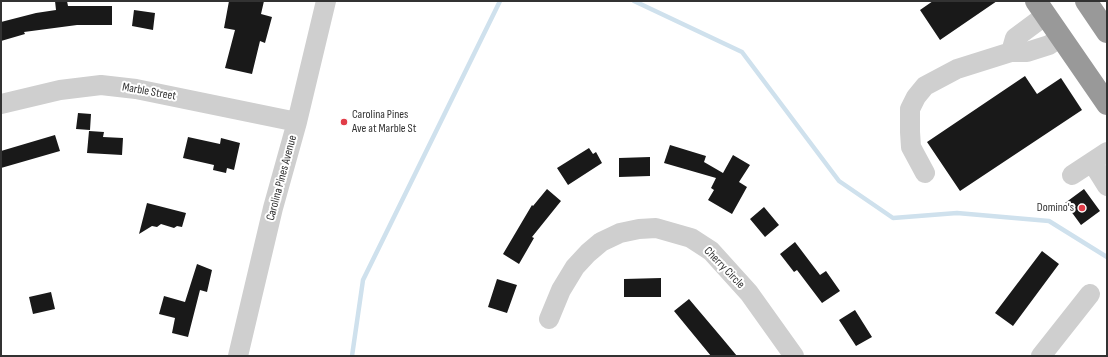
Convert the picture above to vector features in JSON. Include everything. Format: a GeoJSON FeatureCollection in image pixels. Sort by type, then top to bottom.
{"type":"FeatureCollection","features":[{"type":"Feature","properties":{"kind":"highway"},"geometry":{"type":"LineString","coordinates":[[1086,1],[1107,32]]}},
{"type":"Feature","properties":{"kind":"highway"},"geometry":{"type":"LineString","coordinates":[[1041,8],[1107,104]]}},
{"type":"Feature","properties":{"kind":"street","name":"Carolina Pines Avenue"},"geometry":{"type":"LineString","coordinates":[[238,356],[273,208],[297,122],[326,1]]}},
{"type":"Feature","properties":{"kind":"street"},"geometry":{"type":"LineString","coordinates":[[1011,52],[1015,38],[1041,8]]}},
{"type":"Feature","properties":{"kind":"street"},"geometry":{"type":"LineString","coordinates":[[925,173],[912,147],[910,109],[916,97],[926,86],[957,69],[1011,52],[1027,52],[1049,46],[1061,37]]}},
{"type":"Feature","properties":{"kind":"street","name":"Marble Street"},"geometry":{"type":"LineString","coordinates":[[1,104],[60,90],[101,85],[136,89],[297,122]]}},
{"type":"Feature","properties":{"kind":"street"},"geometry":{"type":"LineString","coordinates":[[1072,175],[1099,157],[1107,186]]}},
{"type":"Feature","properties":{"kind":"street","name":"Cherry Circle"},"geometry":{"type":"LineString","coordinates":[[549,319],[561,290],[575,268],[588,253],[601,242],[620,233],[639,229],[656,228],[691,238],[711,251],[749,293],[794,356]]}},
{"type":"Feature","properties":{"kind":"street"},"geometry":{"type":"LineString","coordinates":[[1041,356],[1090,294]]}},
{"type":"Feature","properties":{"kind":"building"},"geometry":{"type":"Polygon","coordinates":[[[55,1],[67,1],[68,6],[112,6],[112,25],[77,25],[24,32],[25,34],[1,41],[1,22],[36,13],[56,10],[55,1]]]}},
{"type":"Feature","properties":{"kind":"building"},"geometry":{"type":"Polygon","coordinates":[[[229,1],[264,1],[261,14],[272,17],[265,43],[260,41],[252,74],[225,68],[235,30],[224,28],[229,1]]]}},
{"type":"Feature","properties":{"kind":"building"},"geometry":{"type":"Polygon","coordinates":[[[933,1],[997,1],[940,40],[920,10],[933,1]]]}},
{"type":"Feature","properties":{"kind":"building"},"geometry":{"type":"Polygon","coordinates":[[[134,10],[155,13],[153,30],[132,26],[134,10]]]}},
{"type":"Feature","properties":{"kind":"building"},"geometry":{"type":"Polygon","coordinates":[[[1025,76],[1037,94],[1061,78],[1082,110],[960,191],[927,142],[1025,76]]]}},
{"type":"Feature","properties":{"kind":"building"},"geometry":{"type":"Polygon","coordinates":[[[78,113],[91,114],[90,130],[76,129],[78,113]]]}},
{"type":"Feature","properties":{"kind":"building"},"geometry":{"type":"Polygon","coordinates":[[[89,131],[104,132],[103,137],[123,138],[122,155],[87,153],[89,131]]]}},
{"type":"Feature","properties":{"kind":"building"},"geometry":{"type":"Polygon","coordinates":[[[55,135],[60,151],[1,168],[1,151],[55,135]]]}},
{"type":"Feature","properties":{"kind":"building"},"geometry":{"type":"Polygon","coordinates":[[[188,137],[220,144],[221,138],[240,143],[234,170],[227,168],[226,173],[213,170],[214,165],[183,158],[188,137]]]}},
{"type":"Feature","properties":{"kind":"building"},"geometry":{"type":"Polygon","coordinates":[[[670,145],[706,156],[704,162],[723,173],[733,155],[750,165],[739,182],[747,187],[732,214],[708,200],[714,190],[711,188],[716,178],[664,163],[670,145]]]}},
{"type":"Feature","properties":{"kind":"building"},"geometry":{"type":"Polygon","coordinates":[[[589,148],[593,154],[596,152],[602,163],[568,185],[557,168],[589,148]]]}},
{"type":"Feature","properties":{"kind":"building"},"geometry":{"type":"Polygon","coordinates":[[[650,157],[650,176],[619,177],[619,158],[650,157]]]}},
{"type":"Feature","properties":{"kind":"building"},"geometry":{"type":"Polygon","coordinates":[[[547,189],[561,201],[532,237],[534,238],[519,264],[503,254],[532,205],[533,206],[547,189]]]}},
{"type":"Feature","properties":{"kind":"building"},"geometry":{"type":"Polygon","coordinates":[[[1084,189],[1100,211],[1081,225],[1065,203],[1084,189]]]}},
{"type":"Feature","properties":{"kind":"building"},"geometry":{"type":"Polygon","coordinates":[[[147,203],[186,213],[182,227],[177,226],[174,228],[161,224],[157,227],[152,226],[139,234],[147,203]]]}},
{"type":"Feature","properties":{"kind":"building"},"geometry":{"type":"Polygon","coordinates":[[[764,207],[779,225],[765,237],[750,219],[764,207]]]}},
{"type":"Feature","properties":{"kind":"building"},"geometry":{"type":"Polygon","coordinates":[[[795,242],[820,275],[826,271],[840,291],[822,303],[797,270],[794,272],[780,254],[795,242]]]}},
{"type":"Feature","properties":{"kind":"building"},"geometry":{"type":"Polygon","coordinates":[[[1042,251],[1059,264],[1013,326],[995,313],[1042,251]]]}},
{"type":"Feature","properties":{"kind":"building"},"geometry":{"type":"Polygon","coordinates":[[[197,264],[212,270],[207,292],[200,290],[188,337],[172,333],[175,318],[159,314],[164,296],[185,302],[197,264]]]}},
{"type":"Feature","properties":{"kind":"building"},"geometry":{"type":"Polygon","coordinates":[[[661,278],[661,297],[624,297],[624,279],[661,278]]]}},
{"type":"Feature","properties":{"kind":"building"},"geometry":{"type":"Polygon","coordinates":[[[497,279],[517,285],[507,313],[488,307],[497,279]]]}},
{"type":"Feature","properties":{"kind":"building"},"geometry":{"type":"Polygon","coordinates":[[[51,292],[55,309],[33,314],[29,297],[51,292]]]}},
{"type":"Feature","properties":{"kind":"building"},"geometry":{"type":"Polygon","coordinates":[[[689,299],[737,356],[711,356],[674,311],[689,299]]]}},
{"type":"Feature","properties":{"kind":"building"},"geometry":{"type":"Polygon","coordinates":[[[855,310],[872,337],[856,346],[839,320],[855,310]]]}},
{"type":"Feature","properties":{"kind":"waterway"},"geometry":{"type":"LineString","coordinates":[[352,356],[363,280],[500,1]]}},
{"type":"Feature","properties":{"kind":"waterway"},"geometry":{"type":"LineString","coordinates":[[634,1],[742,52],[839,181],[893,218],[957,213],[1049,221],[1107,257]]}},
{"type":"Feature","properties":{"kind":"place","name":"Carolina Pines Ave at Marble St"},"geometry":{"type":"Point","coordinates":[344,122]}},
{"type":"Feature","properties":{"kind":"place","name":"Domino's"},"geometry":{"type":"Point","coordinates":[1082,208]}}]}
